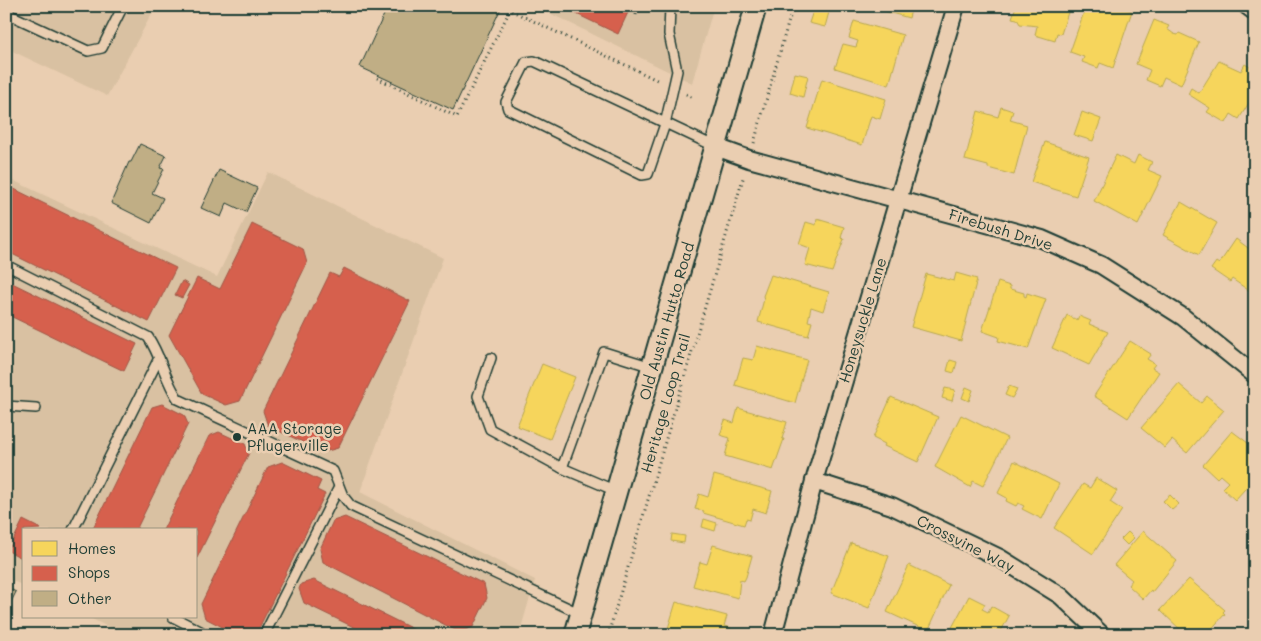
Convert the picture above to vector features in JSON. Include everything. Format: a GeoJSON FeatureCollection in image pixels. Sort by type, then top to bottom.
{"type":"FeatureCollection","features":[{"type":"Feature","properties":{"kind":"street","name":"Old Austin Hutto Road"},"geometry":{"type":"LineString","coordinates":[[575,635],[756,6]]}},
{"type":"Feature","properties":{"kind":"street","name":"Honeysuckle Lane"},"geometry":{"type":"LineString","coordinates":[[773,635],[814,482],[956,6]]}},
{"type":"Feature","properties":{"kind":"street"},"geometry":{"type":"LineString","coordinates":[[1247,6],[1255,12]]}},
{"type":"Feature","properties":{"kind":"street","name":"Firebush Drive"},"geometry":{"type":"LineString","coordinates":[[716,147],[749,159],[1042,239],[1101,265],[1183,317],[1255,375]]}},
{"type":"Feature","properties":{"kind":"street","name":"Crossvine Way"},"geometry":{"type":"LineString","coordinates":[[814,482],[892,506],[1000,558],[1061,596],[1102,635]]}},
{"type":"Feature","properties":{"kind":"lane"},"geometry":{"type":"LineString","coordinates":[[6,13],[88,51],[102,48],[123,6]]}},
{"type":"Feature","properties":{"kind":"lane"},"geometry":{"type":"LineString","coordinates":[[670,6],[668,34],[677,72],[665,124],[648,174],[642,175],[508,109],[506,102],[526,62],[534,61],[665,124],[716,147]]}},
{"type":"Feature","properties":{"kind":"lane"},"geometry":{"type":"LineString","coordinates":[[6,265],[148,337],[159,358],[170,387],[178,399],[333,471],[339,488],[351,506],[581,614]]}},
{"type":"Feature","properties":{"kind":"lane"},"geometry":{"type":"LineString","coordinates":[[562,468],[604,352],[653,367]]}},
{"type":"Feature","properties":{"kind":"lane"},"geometry":{"type":"LineString","coordinates":[[74,528],[159,358]]}},
{"type":"Feature","properties":{"kind":"lane"},"geometry":{"type":"LineString","coordinates":[[491,358],[478,396],[490,429],[562,468],[616,492]]}},
{"type":"Feature","properties":{"kind":"lane"},"geometry":{"type":"LineString","coordinates":[[6,406],[36,408]]}},
{"type":"Feature","properties":{"kind":"lane"},"geometry":{"type":"LineString","coordinates":[[264,635],[339,488]]}},
{"type":"Feature","properties":{"kind":"lane"},"geometry":{"type":"LineString","coordinates":[[175,618],[208,635]]}},
{"type":"Feature","properties":{"kind":"path"},"geometry":{"type":"LineString","coordinates":[[636,15],[637,6]]}},
{"type":"Feature","properties":{"kind":"path"},"geometry":{"type":"LineString","coordinates":[[757,132],[794,6]]}},
{"type":"Feature","properties":{"kind":"path","name":"Heritage Loop Trail"},"geometry":{"type":"LineString","coordinates":[[608,635],[743,178]]}},
{"type":"Feature","properties":{"kind":"shaded area"},"geometry":{"type":"Polygon","coordinates":[[[6,6],[156,6],[107,96],[6,48],[6,6]]]}},
{"type":"Feature","properties":{"kind":"shaded area"},"geometry":{"type":"Polygon","coordinates":[[[535,6],[714,6],[692,83],[535,6]]]}},
{"type":"Feature","properties":{"kind":"shaded area","name":"AAA Storage Pflugerville"},"geometry":{"type":"Polygon","coordinates":[[[268,172],[443,258],[360,492],[535,580],[519,635],[124,635],[90,618],[198,618],[198,528],[22,528],[22,585],[6,578],[6,177],[217,277],[268,172]]]}},
{"type":"Feature","properties":{"kind":"building: Homes"},"geometry":{"type":"Polygon","coordinates":[[[866,6],[912,6],[909,18],[866,6]]]}},
{"type":"Feature","properties":{"kind":"building: Homes"},"geometry":{"type":"Polygon","coordinates":[[[1016,6],[1070,6],[1061,34],[1057,33],[1055,41],[1035,35],[1037,26],[1020,24],[1017,19],[1012,18],[1016,6]]]}},
{"type":"Feature","properties":{"kind":"building: Homes"},"geometry":{"type":"Polygon","coordinates":[[[1086,6],[1107,6],[1114,9],[1118,6],[1132,11],[1113,68],[1100,63],[1098,68],[1082,62],[1084,57],[1070,52],[1086,6]]]}},
{"type":"Feature","properties":{"kind":"building: Homes"},"geometry":{"type":"Polygon","coordinates":[[[814,8],[829,12],[825,27],[809,23],[814,8]]]}},
{"type":"Feature","properties":{"kind":"building: Homes"},"geometry":{"type":"Polygon","coordinates":[[[1154,20],[1169,26],[1167,29],[1174,34],[1178,35],[1179,33],[1199,42],[1181,85],[1164,77],[1160,86],[1146,80],[1150,70],[1136,64],[1154,20]]]}},
{"type":"Feature","properties":{"kind":"building: Homes"},"geometry":{"type":"Polygon","coordinates":[[[854,21],[903,35],[889,85],[835,68],[843,44],[856,47],[858,41],[849,38],[854,21]]]}},
{"type":"Feature","properties":{"kind":"building: Homes"},"geometry":{"type":"Polygon","coordinates":[[[1219,61],[1241,71],[1245,64],[1255,70],[1255,93],[1239,119],[1231,114],[1226,123],[1207,112],[1210,108],[1188,94],[1191,88],[1199,93],[1219,61]]]}},
{"type":"Feature","properties":{"kind":"building: Homes"},"geometry":{"type":"Polygon","coordinates":[[[795,73],[808,76],[803,97],[790,93],[795,73]]]}},
{"type":"Feature","properties":{"kind":"building: Homes"},"geometry":{"type":"Polygon","coordinates":[[[822,79],[886,99],[880,119],[871,116],[862,145],[807,128],[822,79]]]}},
{"type":"Feature","properties":{"kind":"building: Homes"},"geometry":{"type":"Polygon","coordinates":[[[1001,107],[1013,111],[1010,120],[1027,125],[1014,175],[965,160],[978,111],[998,117],[1001,107]]]}},
{"type":"Feature","properties":{"kind":"building: Homes"},"geometry":{"type":"Polygon","coordinates":[[[1082,112],[1101,119],[1093,141],[1074,135],[1082,112]]]}},
{"type":"Feature","properties":{"kind":"building: Homes"},"geometry":{"type":"Polygon","coordinates":[[[1045,142],[1089,157],[1076,196],[1031,182],[1045,142]]]}},
{"type":"Feature","properties":{"kind":"building: Homes"},"geometry":{"type":"Polygon","coordinates":[[[1116,155],[1134,164],[1138,155],[1152,162],[1148,170],[1162,176],[1138,225],[1094,201],[1116,155]]]}},
{"type":"Feature","properties":{"kind":"building: Homes"},"geometry":{"type":"Polygon","coordinates":[[[1181,202],[1217,223],[1199,255],[1163,235],[1181,202]]]}},
{"type":"Feature","properties":{"kind":"building: Homes"},"geometry":{"type":"Polygon","coordinates":[[[817,219],[844,227],[841,238],[844,239],[832,272],[805,265],[810,248],[799,244],[806,222],[816,225],[817,219]]]}},
{"type":"Feature","properties":{"kind":"building: Homes"},"geometry":{"type":"Polygon","coordinates":[[[1236,239],[1255,253],[1254,294],[1232,279],[1230,282],[1211,269],[1216,262],[1219,264],[1236,239]]]}},
{"type":"Feature","properties":{"kind":"building: Homes"},"geometry":{"type":"Polygon","coordinates":[[[956,273],[977,279],[961,341],[911,327],[926,274],[954,281],[956,273]]]}},
{"type":"Feature","properties":{"kind":"building: Homes"},"geometry":{"type":"Polygon","coordinates":[[[771,275],[829,292],[823,311],[811,307],[808,321],[812,322],[808,336],[758,322],[764,299],[763,296],[771,275]]]}},
{"type":"Feature","properties":{"kind":"building: Homes"},"geometry":{"type":"Polygon","coordinates":[[[998,282],[1010,286],[1010,289],[1024,293],[1026,297],[1027,293],[1046,299],[1028,349],[998,341],[999,337],[982,331],[998,282]]]}},
{"type":"Feature","properties":{"kind":"building: Homes"},"geometry":{"type":"Polygon","coordinates":[[[1067,315],[1077,320],[1079,316],[1091,321],[1089,324],[1108,332],[1089,365],[1052,348],[1067,315]]]}},
{"type":"Feature","properties":{"kind":"building: Homes"},"geometry":{"type":"Polygon","coordinates":[[[1130,341],[1151,354],[1147,359],[1155,364],[1152,368],[1159,372],[1128,418],[1094,396],[1130,341]]]}},
{"type":"Feature","properties":{"kind":"building: Homes"},"geometry":{"type":"Polygon","coordinates":[[[757,346],[807,360],[795,403],[735,385],[743,358],[753,360],[757,346]]]}},
{"type":"Feature","properties":{"kind":"building: Homes"},"geometry":{"type":"Polygon","coordinates":[[[950,360],[957,362],[954,373],[947,371],[950,360]]]}},
{"type":"Feature","properties":{"kind":"building: Homes"},"geometry":{"type":"Polygon","coordinates":[[[542,364],[575,377],[550,439],[517,426],[542,364]]]}},
{"type":"Feature","properties":{"kind":"building: Homes"},"geometry":{"type":"Polygon","coordinates":[[[1179,384],[1201,403],[1207,396],[1224,410],[1187,453],[1172,440],[1165,448],[1141,428],[1179,384]]]}},
{"type":"Feature","properties":{"kind":"building: Homes"},"geometry":{"type":"Polygon","coordinates":[[[1009,386],[1017,389],[1012,398],[1005,395],[1009,386]]]}},
{"type":"Feature","properties":{"kind":"building: Homes"},"geometry":{"type":"Polygon","coordinates":[[[966,387],[973,390],[969,401],[962,398],[966,387]]]}},
{"type":"Feature","properties":{"kind":"building: Homes"},"geometry":{"type":"Polygon","coordinates":[[[945,388],[955,390],[952,401],[942,398],[945,388]]]}},
{"type":"Feature","properties":{"kind":"building: Homes"},"geometry":{"type":"Polygon","coordinates":[[[891,397],[938,417],[918,462],[884,446],[885,444],[873,438],[891,397]]]}},
{"type":"Feature","properties":{"kind":"building: Homes"},"geometry":{"type":"Polygon","coordinates":[[[738,408],[787,422],[782,439],[784,439],[773,470],[725,456],[730,438],[720,435],[725,420],[734,423],[738,408]]]}},
{"type":"Feature","properties":{"kind":"building: Homes"},"geometry":{"type":"Polygon","coordinates":[[[961,415],[1007,438],[983,486],[973,481],[970,487],[935,467],[961,415]]]}},
{"type":"Feature","properties":{"kind":"building: Homes"},"geometry":{"type":"Polygon","coordinates":[[[1232,431],[1252,446],[1255,443],[1255,478],[1235,500],[1222,488],[1228,482],[1220,475],[1217,478],[1203,465],[1232,431]]]}},
{"type":"Feature","properties":{"kind":"building: Homes"},"geometry":{"type":"Polygon","coordinates":[[[1014,461],[1059,484],[1042,519],[1022,509],[1024,506],[1018,503],[1016,506],[1006,501],[1007,498],[998,493],[1014,461]]]}},
{"type":"Feature","properties":{"kind":"building: Homes"},"geometry":{"type":"Polygon","coordinates":[[[714,475],[772,491],[766,513],[753,509],[750,520],[746,519],[744,525],[695,509],[699,494],[708,497],[714,475]]]}},
{"type":"Feature","properties":{"kind":"building: Homes"},"geometry":{"type":"Polygon","coordinates":[[[1096,478],[1117,491],[1110,502],[1122,510],[1093,554],[1054,528],[1083,484],[1090,488],[1096,478]]]}},
{"type":"Feature","properties":{"kind":"building: Homes"},"geometry":{"type":"Polygon","coordinates":[[[1170,495],[1179,504],[1172,510],[1163,501],[1170,495]]]}},
{"type":"Feature","properties":{"kind":"building: Homes"},"geometry":{"type":"Polygon","coordinates":[[[704,519],[717,523],[715,531],[702,527],[704,519]]]}},
{"type":"Feature","properties":{"kind":"building: Homes"},"geometry":{"type":"Polygon","coordinates":[[[1143,531],[1177,561],[1152,592],[1151,590],[1143,599],[1128,585],[1132,580],[1114,565],[1143,531]]]}},
{"type":"Feature","properties":{"kind":"building: Homes"},"geometry":{"type":"Polygon","coordinates":[[[1128,532],[1134,538],[1127,545],[1121,539],[1128,532]]]}},
{"type":"Feature","properties":{"kind":"building: Homes"},"geometry":{"type":"Polygon","coordinates":[[[672,534],[685,536],[684,543],[671,541],[672,534]]]}},
{"type":"Feature","properties":{"kind":"building: Homes"},"geometry":{"type":"Polygon","coordinates":[[[851,543],[889,556],[869,608],[831,593],[851,543]]]}},
{"type":"Feature","properties":{"kind":"building: Homes"},"geometry":{"type":"Polygon","coordinates":[[[713,545],[752,556],[744,581],[740,580],[738,598],[693,586],[700,562],[707,564],[713,545]]]}},
{"type":"Feature","properties":{"kind":"building: Homes"},"geometry":{"type":"Polygon","coordinates":[[[909,565],[949,585],[928,631],[887,612],[909,565]]]}},
{"type":"Feature","properties":{"kind":"building: Homes"},"geometry":{"type":"Polygon","coordinates":[[[1189,579],[1225,610],[1223,612],[1225,614],[1206,635],[1186,635],[1160,610],[1189,579]]]}},
{"type":"Feature","properties":{"kind":"building: Homes"},"geometry":{"type":"Polygon","coordinates":[[[969,596],[985,604],[982,609],[988,612],[991,606],[1009,616],[999,635],[953,635],[949,633],[969,596]]]}},
{"type":"Feature","properties":{"kind":"building: Homes"},"geometry":{"type":"Polygon","coordinates":[[[676,602],[727,616],[724,626],[731,628],[729,635],[666,635],[676,602]]]}},
{"type":"Feature","properties":{"kind":"building: Shops"},"geometry":{"type":"Polygon","coordinates":[[[560,6],[631,6],[618,34],[560,6]]]}},
{"type":"Feature","properties":{"kind":"building: Shops"},"geometry":{"type":"Polygon","coordinates":[[[6,185],[176,268],[149,322],[6,251],[6,185]]]}},
{"type":"Feature","properties":{"kind":"building: Shops"},"geometry":{"type":"Polygon","coordinates":[[[252,224],[303,249],[307,263],[240,401],[226,405],[202,394],[169,335],[197,278],[220,289],[252,224]]]}},
{"type":"Feature","properties":{"kind":"building: Shops"},"geometry":{"type":"Polygon","coordinates":[[[344,268],[410,301],[338,448],[324,452],[268,426],[263,411],[330,273],[339,277],[344,268]]]}},
{"type":"Feature","properties":{"kind":"building: Shops"},"geometry":{"type":"Polygon","coordinates":[[[6,280],[137,344],[124,371],[6,314],[6,280]]]}},
{"type":"Feature","properties":{"kind":"building: Shops"},"geometry":{"type":"Polygon","coordinates":[[[182,281],[189,285],[182,298],[175,295],[182,281]]]}},
{"type":"Feature","properties":{"kind":"building: Shops"},"geometry":{"type":"Polygon","coordinates":[[[162,404],[184,415],[188,424],[137,528],[93,528],[152,407],[162,404]]]}},
{"type":"Feature","properties":{"kind":"building: Shops"},"geometry":{"type":"Polygon","coordinates":[[[219,432],[245,444],[249,453],[198,556],[198,528],[164,528],[209,436],[219,432]]]}},
{"type":"Feature","properties":{"kind":"building: Shops"},"geometry":{"type":"Polygon","coordinates":[[[282,462],[321,481],[317,490],[325,494],[257,632],[238,635],[205,618],[201,604],[268,467],[282,462]]]}},
{"type":"Feature","properties":{"kind":"building: Shops"},"geometry":{"type":"Polygon","coordinates":[[[345,517],[484,584],[487,598],[473,627],[459,632],[323,562],[320,549],[333,521],[345,517]]]}},
{"type":"Feature","properties":{"kind":"building: Shops"},"geometry":{"type":"Polygon","coordinates":[[[23,520],[39,528],[22,528],[22,558],[8,551],[23,520]]]}},
{"type":"Feature","properties":{"kind":"building: Shops"},"geometry":{"type":"Polygon","coordinates":[[[314,580],[425,635],[370,635],[304,603],[299,589],[301,584],[314,580]]]}},
{"type":"Feature","properties":{"kind":"building: Other"},"geometry":{"type":"Polygon","coordinates":[[[388,6],[502,6],[453,110],[360,67],[388,6]]]}},
{"type":"Feature","properties":{"kind":"building: Other"},"geometry":{"type":"Polygon","coordinates":[[[140,144],[166,156],[160,168],[164,169],[152,193],[163,198],[151,223],[111,203],[129,162],[131,162],[140,144]]]}},
{"type":"Feature","properties":{"kind":"building: Other"},"geometry":{"type":"Polygon","coordinates":[[[219,170],[257,188],[246,212],[227,203],[221,217],[201,208],[219,170]]]}},
{"type":"Feature","properties":{"kind":"building: Other"},"geometry":{"type":"Polygon","coordinates":[[[6,587],[16,592],[6,612],[6,587]]]}},
{"type":"Feature","properties":{"kind":"place","name":"AAA Storage Pflugerville"},"geometry":{"type":"Point","coordinates":[237,437]}}]}
